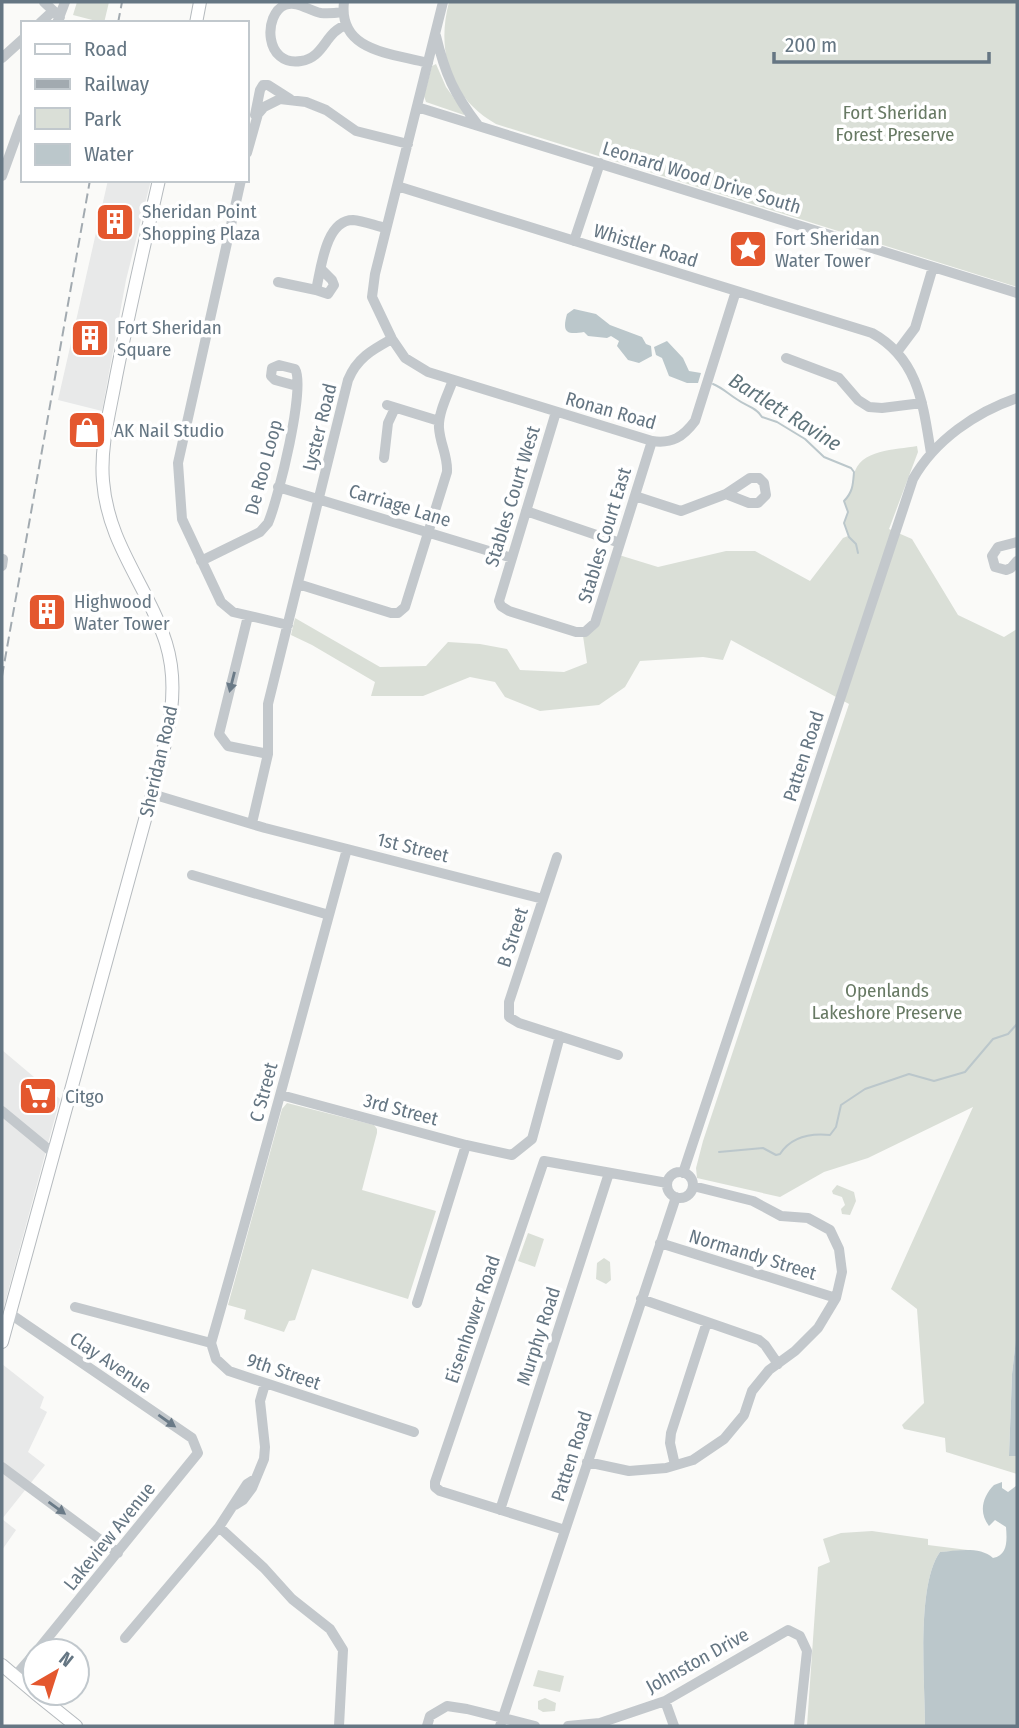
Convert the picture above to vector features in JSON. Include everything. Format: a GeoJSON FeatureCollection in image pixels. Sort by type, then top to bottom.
{"type":"FeatureCollection","features":[{"type":"Feature","properties":{"kind":"main road"},"geometry":{"type":"LineString","coordinates":[[196,21],[200,2]]}},
{"type":"Feature","properties":{"kind":"main road","name":"Sheridan Road"},"geometry":{"type":"LineString","coordinates":[[2,1342],[152,794],[173,707],[171,665],[163,635],[114,533],[105,496],[102,462],[105,433],[159,182]]}},
{"type":"Feature","properties":{"kind":"main road"},"geometry":{"type":"LineString","coordinates":[[2,1665],[21,1681]]}},
{"type":"Feature","properties":{"kind":"main road"},"geometry":{"type":"LineString","coordinates":[[52,1707],[76,1726]]}},
{"type":"Feature","properties":{"kind":"street"},"geometry":{"type":"LineString","coordinates":[[44,2],[57,17],[65,2]]}},
{"type":"Feature","properties":{"kind":"street"},"geometry":{"type":"LineString","coordinates":[[391,339],[372,298],[386,228],[443,2]]}},
{"type":"Feature","properties":{"kind":"street"},"geometry":{"type":"LineString","coordinates":[[346,24],[334,30],[317,54],[303,61],[294,62],[279,56],[271,45],[275,16],[282,6],[299,4],[320,13],[344,7],[346,24],[355,39],[368,47],[428,63]]}},
{"type":"Feature","properties":{"kind":"street"},"geometry":{"type":"LineString","coordinates":[[435,34],[451,86],[459,101],[479,125]]}},
{"type":"Feature","properties":{"kind":"street"},"geometry":{"type":"LineString","coordinates":[[2,58],[21,41]]}},
{"type":"Feature","properties":{"kind":"street"},"geometry":{"type":"LineString","coordinates":[[248,149],[263,85],[268,85],[290,99]]}},
{"type":"Feature","properties":{"kind":"street"},"geometry":{"type":"LineString","coordinates":[[254,122],[264,107],[280,99],[290,99],[319,107],[356,131],[408,144]]}},
{"type":"Feature","properties":{"kind":"street","name":"Leonard Wood Drive South"},"geometry":{"type":"LineString","coordinates":[[417,107],[1017,293]]}},
{"type":"Feature","properties":{"kind":"street"},"geometry":{"type":"LineString","coordinates":[[2,176],[21,124]]}},
{"type":"Feature","properties":{"kind":"street"},"geometry":{"type":"LineString","coordinates":[[574,241],[600,163]]}},
{"type":"Feature","properties":{"kind":"street"},"geometry":{"type":"LineString","coordinates":[[241,182],[178,463],[182,519],[221,603],[233,612],[288,625]]}},
{"type":"Feature","properties":{"kind":"street","name":"Whistler Road"},"geometry":{"type":"LineString","coordinates":[[397,186],[872,333],[897,352],[913,374],[922,402],[930,453]]}},
{"type":"Feature","properties":{"kind":"street"},"geometry":{"type":"LineString","coordinates":[[316,290],[329,239],[338,225],[353,220],[386,228]]}},
{"type":"Feature","properties":{"kind":"street"},"geometry":{"type":"LineString","coordinates":[[897,352],[915,328],[933,267]]}},
{"type":"Feature","properties":{"kind":"street"},"geometry":{"type":"LineString","coordinates":[[278,282],[328,293],[334,285],[321,269]]}},
{"type":"Feature","properties":{"kind":"street","name":"Ronan Road"},"geometry":{"type":"LineString","coordinates":[[391,339],[405,358],[414,365],[453,380],[652,441],[671,442],[695,421],[736,291]]}},
{"type":"Feature","properties":{"kind":"street","name":"Lyster Road"},"geometry":{"type":"LineString","coordinates":[[252,823],[268,754],[268,704],[352,370],[362,356],[391,339]]}},
{"type":"Feature","properties":{"kind":"street"},"geometry":{"type":"LineString","coordinates":[[786,358],[839,378],[858,400],[869,407],[882,408],[922,402]]}},
{"type":"Feature","properties":{"kind":"street"},"geometry":{"type":"LineString","coordinates":[[298,584],[391,613],[402,611],[448,464],[439,421],[453,380]]}},
{"type":"Feature","properties":{"kind":"street","name":"De Roo Loop"},"geometry":{"type":"LineString","coordinates":[[201,561],[260,532],[270,517],[296,410],[296,386]]}},
{"type":"Feature","properties":{"kind":"street","name":"Patten Road"},"geometry":{"type":"LineString","coordinates":[[683,1173],[913,479],[930,453],[972,420],[1017,398]]}},
{"type":"Feature","properties":{"kind":"street"},"geometry":{"type":"LineString","coordinates":[[384,457],[391,407],[439,421]]}},
{"type":"Feature","properties":{"kind":"street","name":"Stables Court West"},"geometry":{"type":"LineString","coordinates":[[501,591],[556,412]]}},
{"type":"Feature","properties":{"kind":"street","name":"Stables Court East"},"geometry":{"type":"LineString","coordinates":[[501,591],[501,606],[509,611],[576,632],[590,629],[597,615],[652,441]]}},
{"type":"Feature","properties":{"kind":"street","name":"Carriage Lane"},"geometry":{"type":"LineString","coordinates":[[278,487],[512,558]]}},
{"type":"Feature","properties":{"kind":"street"},"geometry":{"type":"LineString","coordinates":[[635,496],[681,511],[726,494]]}},
{"type":"Feature","properties":{"kind":"street"},"geometry":{"type":"LineString","coordinates":[[526,512],[620,543]]}},
{"type":"Feature","properties":{"kind":"street"},"geometry":{"type":"LineString","coordinates":[[1017,542],[999,547],[992,556],[995,567],[1000,569],[1011,569],[1017,561]]}},
{"type":"Feature","properties":{"kind":"street"},"geometry":{"type":"LineString","coordinates":[[248,616],[219,734],[228,746],[268,754]]}},
{"type":"Feature","properties":{"kind":"street","name":"1st Street"},"geometry":{"type":"LineString","coordinates":[[152,794],[275,830],[543,899]]}},
{"type":"Feature","properties":{"kind":"street","name":"C Street"},"geometry":{"type":"LineString","coordinates":[[211,1343],[348,849]]}},
{"type":"Feature","properties":{"kind":"street","name":"B Street"},"geometry":{"type":"LineString","coordinates":[[557,857],[507,1011],[509,1017],[519,1023],[560,1036]]}},
{"type":"Feature","properties":{"kind":"street"},"geometry":{"type":"LineString","coordinates":[[192,875],[329,915]]}},
{"type":"Feature","properties":{"kind":"street"},"geometry":{"type":"LineString","coordinates":[[560,1036],[618,1055]]}},
{"type":"Feature","properties":{"kind":"street","name":"3rd Street"},"geometry":{"type":"LineString","coordinates":[[281,1095],[512,1155],[532,1139],[560,1036]]}},
{"type":"Feature","properties":{"kind":"street"},"geometry":{"type":"LineString","coordinates":[[2,1111],[52,1153]]}},
{"type":"Feature","properties":{"kind":"street"},"geometry":{"type":"LineString","coordinates":[[417,1303],[466,1145]]}},
{"type":"Feature","properties":{"kind":"street","name":"Eisenhower Road"},"geometry":{"type":"LineString","coordinates":[[500,1510],[435,1487],[544,1161],[609,1173]]}},
{"type":"Feature","properties":{"kind":"street"},"geometry":{"type":"LineString","coordinates":[[609,1173],[667,1183]]}},
{"type":"Feature","properties":{"kind":"street","name":"Murphy Road"},"geometry":{"type":"LineString","coordinates":[[500,1510],[609,1173]]}},
{"type":"Feature","properties":{"kind":"street"},"geometry":{"type":"LineString","coordinates":[[675,1173],[683,1173],[690,1178],[692,1186],[686,1196],[676,1197],[668,1190],[667,1183],[675,1173]]}},
{"type":"Feature","properties":{"kind":"street"},"geometry":{"type":"LineString","coordinates":[[587,1462],[629,1471],[693,1460],[724,1439],[744,1415],[751,1391],[769,1370],[818,1328],[836,1298],[842,1272],[839,1249],[830,1230],[808,1218],[781,1216],[753,1201],[692,1186]]}},
{"type":"Feature","properties":{"kind":"street","name":"Patten Road"},"geometry":{"type":"LineString","coordinates":[[501,1722],[676,1197]]}},
{"type":"Feature","properties":{"kind":"street","name":"Normandy Street"},"geometry":{"type":"LineString","coordinates":[[660,1243],[836,1298]]}},
{"type":"Feature","properties":{"kind":"street"},"geometry":{"type":"LineString","coordinates":[[641,1299],[759,1340],[778,1364]]}},
{"type":"Feature","properties":{"kind":"street"},"geometry":{"type":"LineString","coordinates":[[75,1307],[211,1343]]}},
{"type":"Feature","properties":{"kind":"street","name":"Clay Avenue"},"geometry":{"type":"LineString","coordinates":[[9,1313],[193,1440]]}},
{"type":"Feature","properties":{"kind":"street"},"geometry":{"type":"LineString","coordinates":[[675,1465],[670,1443],[671,1433],[707,1322]]}},
{"type":"Feature","properties":{"kind":"street","name":"9th Street"},"geometry":{"type":"LineString","coordinates":[[211,1343],[220,1365],[265,1384],[414,1432]]}},
{"type":"Feature","properties":{"kind":"street"},"geometry":{"type":"LineString","coordinates":[[125,1638],[219,1527],[235,1505],[241,1491],[256,1479],[264,1459],[260,1401],[265,1384]]}},
{"type":"Feature","properties":{"kind":"street","name":"Lakeview Avenue"},"geometry":{"type":"LineString","coordinates":[[48,1637],[198,1452],[193,1440]]}},
{"type":"Feature","properties":{"kind":"street"},"geometry":{"type":"LineString","coordinates":[[2,1467],[118,1553]]}},
{"type":"Feature","properties":{"kind":"street"},"geometry":{"type":"LineString","coordinates":[[500,1510],[565,1530]]}},
{"type":"Feature","properties":{"kind":"street"},"geometry":{"type":"LineString","coordinates":[[219,1527],[264,1568],[292,1599],[330,1629],[338,1639],[343,1650],[339,1726]]}},
{"type":"Feature","properties":{"kind":"street","name":"Johnston Drive"},"geometry":{"type":"LineString","coordinates":[[568,1726],[600,1723],[665,1701],[783,1631],[800,1636],[807,1651],[799,1726]]}},
{"type":"Feature","properties":{"kind":"street","name":"Lakeview Avenue"},"geometry":{"type":"LineString","coordinates":[[15,1676],[21,1669]]}},
{"type":"Feature","properties":{"kind":"street"},"geometry":{"type":"LineString","coordinates":[[665,1701],[674,1726]]}},
{"type":"Feature","properties":{"kind":"street"},"geometry":{"type":"LineString","coordinates":[[427,1726],[430,1716],[447,1706],[467,1709],[501,1722],[535,1726]]}},
{"type":"Feature","properties":{"kind":"shaded area"},"geometry":{"type":"Polygon","coordinates":[[[108,182],[150,182],[126,280],[102,411],[58,400],[108,182]]]}},
{"type":"Feature","properties":{"kind":"shaded area"},"geometry":{"type":"Polygon","coordinates":[[[2,1050],[60,1099],[2,1314],[2,1050]]]}},
{"type":"Feature","properties":{"kind":"shaded area"},"geometry":{"type":"Polygon","coordinates":[[[2,1364],[44,1397],[40,1408],[47,1412],[28,1452],[45,1465],[2,1519],[2,1364]]]}},
{"type":"Feature","properties":{"kind":"shaded area"},"geometry":{"type":"Polygon","coordinates":[[[2,1519],[16,1530],[2,1550],[2,1519]]]}},
{"type":"Feature","properties":{"kind":"green space"},"geometry":{"type":"Polygon","coordinates":[[[77,2],[109,2],[104,21],[73,15],[77,2]]]}},
{"type":"Feature","properties":{"kind":"green space","name":"Fort Sheridan Forest Preserve"},"geometry":{"type":"Polygon","coordinates":[[[449,2],[1017,2],[1017,287],[496,124],[467,101],[450,72],[444,38],[449,2]]]}},
{"type":"Feature","properties":{"kind":"green space"},"geometry":{"type":"Polygon","coordinates":[[[436,64],[446,87],[464,115],[426,102],[424,96],[432,66],[436,64]]]}},
{"type":"Feature","properties":{"kind":"green space","name":"Openlands Lakeshore Preserve"},"geometry":{"type":"Polygon","coordinates":[[[917,446],[918,452],[889,529],[912,539],[958,615],[1004,637],[1017,629],[1017,1331],[1012,1374],[1009,1455],[1017,1456],[1017,1474],[946,1452],[945,1438],[904,1429],[902,1425],[924,1403],[917,1309],[891,1289],[973,1107],[868,1158],[824,1172],[780,1197],[697,1178],[696,1168],[703,1141],[849,704],[731,640],[723,660],[703,657],[640,661],[625,687],[599,705],[540,711],[505,697],[495,682],[470,677],[423,696],[371,696],[375,682],[291,635],[295,618],[380,667],[426,666],[448,642],[507,649],[520,670],[564,672],[587,663],[583,636],[595,629],[619,555],[658,567],[726,551],[755,551],[810,581],[843,538],[848,536],[844,523],[848,512],[844,501],[850,492],[857,466],[871,455],[880,452],[917,446]]]}},
{"type":"Feature","properties":{"kind":"green space"},"geometry":{"type":"Polygon","coordinates":[[[287,1103],[374,1125],[377,1133],[362,1190],[436,1211],[408,1299],[312,1269],[295,1320],[289,1321],[284,1332],[244,1319],[246,1310],[228,1305],[282,1109],[287,1103]]]}},
{"type":"Feature","properties":{"kind":"green space"},"geometry":{"type":"Polygon","coordinates":[[[837,1185],[854,1192],[856,1201],[850,1215],[842,1214],[841,1209],[845,1205],[842,1197],[833,1194],[832,1191],[837,1185]]]}},
{"type":"Feature","properties":{"kind":"green space"},"geometry":{"type":"Polygon","coordinates":[[[528,1233],[544,1239],[535,1267],[518,1261],[528,1233]]]}},
{"type":"Feature","properties":{"kind":"green space"},"geometry":{"type":"Polygon","coordinates":[[[604,1258],[610,1262],[611,1280],[606,1284],[596,1279],[597,1263],[604,1258]]]}},
{"type":"Feature","properties":{"kind":"green space"},"geometry":{"type":"Polygon","coordinates":[[[872,1531],[928,1539],[928,1545],[968,1550],[940,1552],[932,1567],[925,1610],[925,1726],[807,1726],[818,1567],[830,1562],[823,1539],[841,1533],[872,1531]]]}},
{"type":"Feature","properties":{"kind":"green space"},"geometry":{"type":"Polygon","coordinates":[[[538,1670],[564,1676],[560,1692],[533,1686],[538,1670]]]}},
{"type":"Feature","properties":{"kind":"green space"},"geometry":{"type":"Polygon","coordinates":[[[545,1698],[556,1703],[555,1711],[543,1712],[538,1709],[538,1701],[545,1698]]]}},
{"type":"Feature","properties":{"kind":"water"},"geometry":{"type":"Polygon","coordinates":[[[574,309],[596,314],[610,325],[642,337],[646,344],[651,346],[652,356],[639,363],[628,360],[617,346],[619,341],[611,336],[588,336],[584,332],[567,331],[567,314],[574,309]]]}},
{"type":"Feature","properties":{"kind":"water"},"geometry":{"type":"Polygon","coordinates":[[[667,341],[683,358],[689,371],[701,373],[698,383],[687,383],[669,376],[654,347],[667,341]]]}},
{"type":"Feature","properties":{"kind":"water"},"geometry":{"type":"Polygon","coordinates":[[[1017,1331],[1017,1456],[1009,1456],[1012,1374],[1017,1331]]]}},
{"type":"Feature","properties":{"kind":"water"},"geometry":{"type":"Polygon","coordinates":[[[1017,1481],[1017,1726],[925,1726],[923,1635],[932,1567],[940,1552],[975,1551],[993,1558],[1002,1554],[1006,1542],[1006,1527],[995,1520],[989,1526],[983,1504],[994,1485],[1002,1482],[1002,1488],[1008,1492],[1016,1486],[1017,1481]]]}},
{"type":"Feature","properties":{"kind":"waterway","name":"Bartlett Ravine"},"geometry":{"type":"LineString","coordinates":[[713,384],[754,409],[762,417],[777,422],[805,439],[824,457],[851,468],[854,472],[853,480],[851,491],[844,501],[848,512],[844,523],[858,553]]}},
{"type":"Feature","properties":{"kind":"waterway"},"geometry":{"type":"LineString","coordinates":[[719,1152],[763,1148],[776,1155],[802,1137],[830,1135],[836,1127],[841,1105],[865,1089],[909,1074],[934,1081],[965,1072],[993,1039],[1008,1034],[1017,1024]]}},
{"type":"Feature","properties":{"kind":"railway"},"geometry":{"type":"LineString","coordinates":[[118,21],[122,2]]}},
{"type":"Feature","properties":{"kind":"railway"},"geometry":{"type":"LineString","coordinates":[[2,676],[90,182]]}},
{"type":"Feature","properties":{"kind":"place","name":"Sheridan Point Shopping Plaza"},"geometry":{"type":"Point","coordinates":[115,222]}},
{"type":"Feature","properties":{"kind":"place","name":"Fort Sheridan Water Tower"},"geometry":{"type":"Point","coordinates":[748,249]}},
{"type":"Feature","properties":{"kind":"place","name":"Fort Sheridan Square"},"geometry":{"type":"Point","coordinates":[90,338]}},
{"type":"Feature","properties":{"kind":"place","name":"AK Nail Studio"},"geometry":{"type":"Point","coordinates":[87,430]}},
{"type":"Feature","properties":{"kind":"place","name":"Highwood Water Tower"},"geometry":{"type":"Point","coordinates":[47,612]}},
{"type":"Feature","properties":{"kind":"place","name":"Citgo"},"geometry":{"type":"Point","coordinates":[38,1096]}}]}
